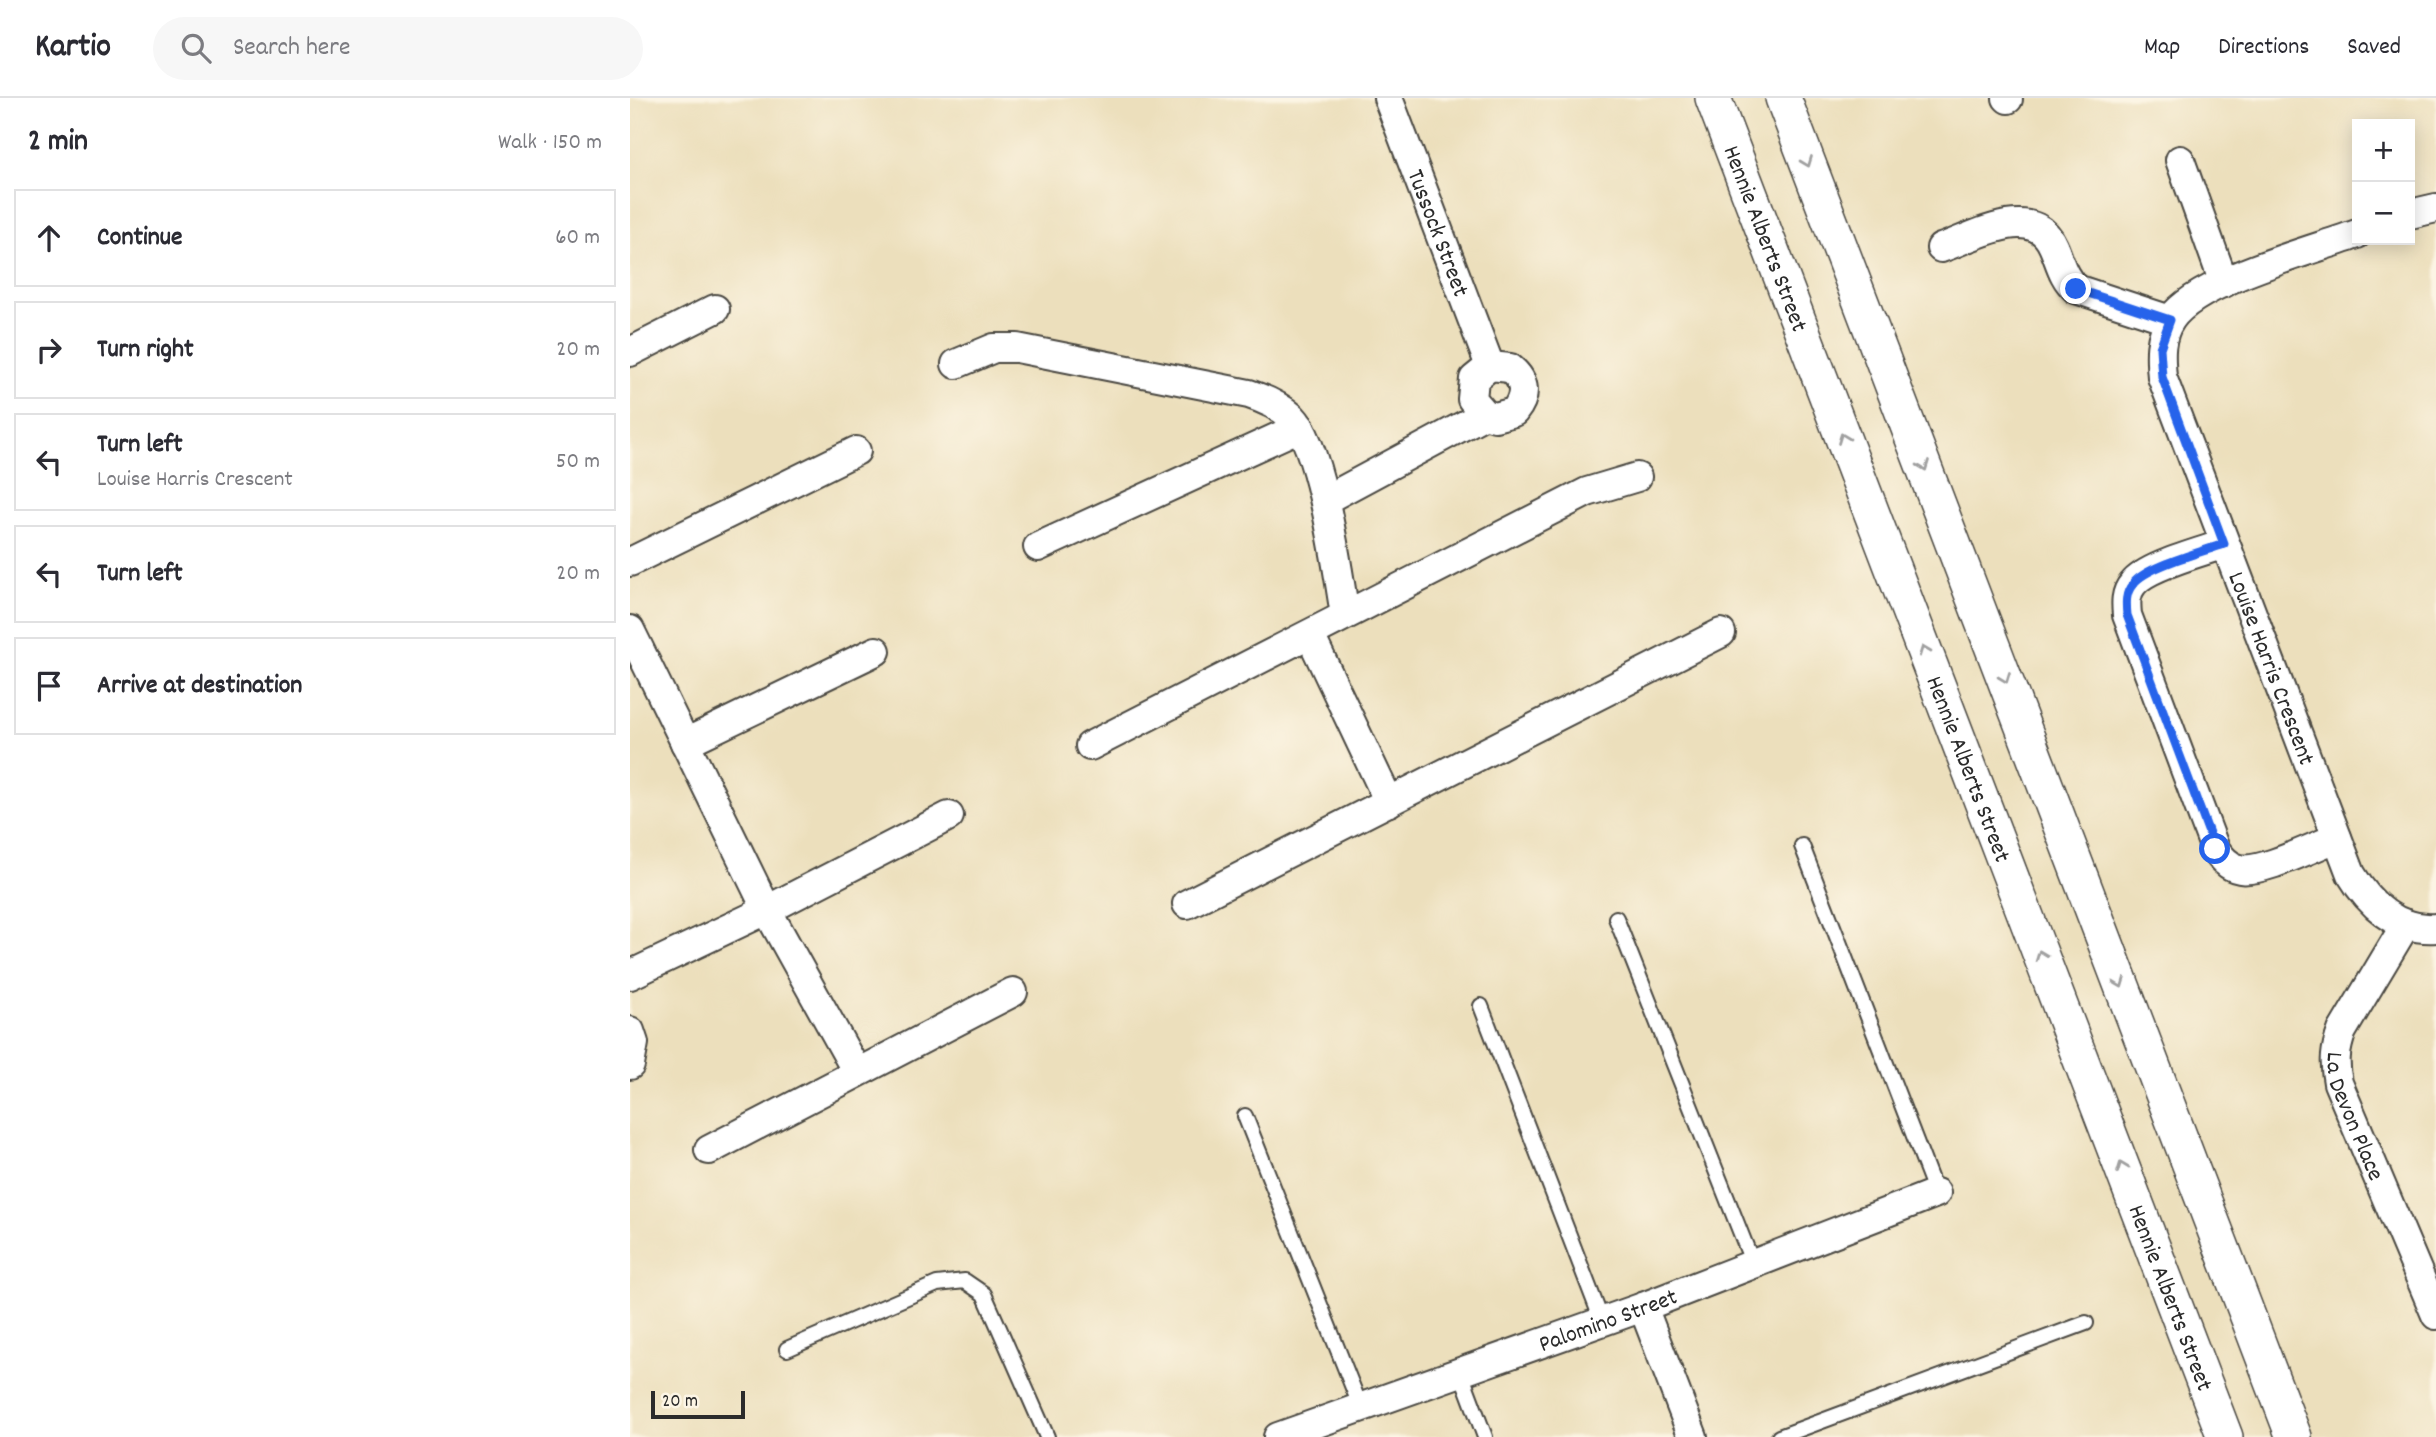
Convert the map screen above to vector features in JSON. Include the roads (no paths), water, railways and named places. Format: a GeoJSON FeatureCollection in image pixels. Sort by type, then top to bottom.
{"type":"FeatureCollection","features":[{"type":"Feature","properties":{"kind":"street","name":"Tussock Street"},"geometry":{"type":"LineString","coordinates":[[1388,98],[1490,366]]}},
{"type":"Feature","properties":{"kind":"street","name":"Hennie Alberts Street"},"geometry":{"type":"LineString","coordinates":[[1713,98],[2225,1437]]}},
{"type":"Feature","properties":{"kind":"street"},"geometry":{"type":"LineString","coordinates":[[1783,98],[2294,1437]]}},
{"type":"Feature","properties":{"kind":"street"},"geometry":{"type":"LineString","coordinates":[[2180,160],[2224,283]]}},
{"type":"Feature","properties":{"kind":"street"},"geometry":{"type":"LineString","coordinates":[[2415,214],[2436,208]]}},
{"type":"Feature","properties":{"kind":"street"},"geometry":{"type":"LineString","coordinates":[[1941,248],[2010,224],[2027,222],[2042,229],[2052,243],[2068,282],[2076,289],[2170,320],[2183,305],[2200,293],[2352,236]]}},
{"type":"Feature","properties":{"kind":"street"},"geometry":{"type":"LineString","coordinates":[[630,352],[715,309]]}},
{"type":"Feature","properties":{"kind":"street","name":"Louise Harris Crescent"},"geometry":{"type":"LineString","coordinates":[[2170,320],[2160,348],[2162,377],[2351,874],[2364,895],[2386,915],[2406,924],[2436,928]]}},
{"type":"Feature","properties":{"kind":"street"},"geometry":{"type":"LineString","coordinates":[[956,364],[994,348],[1017,348],[1249,394],[1279,408],[1300,427],[1325,500],[1345,615]]}},
{"type":"Feature","properties":{"kind":"street"},"geometry":{"type":"LineString","coordinates":[[1325,500],[1485,414],[1505,416],[1514,412],[1524,394],[1518,374],[1500,365],[1490,366],[1474,379],[1471,389],[1477,407],[1485,414]]}},
{"type":"Feature","properties":{"kind":"street"},"geometry":{"type":"LineString","coordinates":[[1038,547],[1300,427]]}},
{"type":"Feature","properties":{"kind":"street"},"geometry":{"type":"LineString","coordinates":[[630,562],[856,451]]}},
{"type":"Feature","properties":{"kind":"street"},"geometry":{"type":"LineString","coordinates":[[1090,746],[1587,492],[1637,477]]}},
{"type":"Feature","properties":{"kind":"street"},"geometry":{"type":"LineString","coordinates":[[2224,544],[2147,573],[2133,583],[2126,599],[2127,615],[2215,849],[2225,863],[2240,869],[2249,869],[2337,838]]}},
{"type":"Feature","properties":{"kind":"street"},"geometry":{"type":"LineString","coordinates":[[630,630],[767,910],[858,1072]]}},
{"type":"Feature","properties":{"kind":"street"},"geometry":{"type":"LineString","coordinates":[[1187,904],[1721,633]]}},
{"type":"Feature","properties":{"kind":"street"},"geometry":{"type":"LineString","coordinates":[[1310,635],[1389,802]]}},
{"type":"Feature","properties":{"kind":"street"},"geometry":{"type":"LineString","coordinates":[[685,743],[876,651]]}},
{"type":"Feature","properties":{"kind":"street"},"geometry":{"type":"LineString","coordinates":[[630,975],[767,910],[949,816]]}},
{"type":"Feature","properties":{"kind":"street","name":"La Devon Place"},"geometry":{"type":"LineString","coordinates":[[2406,924],[2342,1031],[2334,1065],[2338,1083],[2436,1315]]}},
{"type":"Feature","properties":{"kind":"street"},"geometry":{"type":"LineString","coordinates":[[709,1150],[1013,992]]}},
{"type":"Feature","properties":{"kind":"street"},"geometry":{"type":"LineString","coordinates":[[630,1031],[634,1043],[630,1065]]}},
{"type":"Feature","properties":{"kind":"street","name":"Palomino Street"},"geometry":{"type":"LineString","coordinates":[[1278,1437],[1643,1307],[1936,1193]]}},
{"type":"Feature","properties":{"kind":"street"},"geometry":{"type":"LineString","coordinates":[[1643,1307],[1693,1437]]}},
{"type":"Feature","properties":{"kind":"lane"},"geometry":{"type":"LineString","coordinates":[[1802,846],[1936,1193]]}},
{"type":"Feature","properties":{"kind":"lane"},"geometry":{"type":"LineString","coordinates":[[1616,918],[1753,1264]]}},
{"type":"Feature","properties":{"kind":"lane"},"geometry":{"type":"LineString","coordinates":[[1481,1006],[1602,1321]]}},
{"type":"Feature","properties":{"kind":"lane"},"geometry":{"type":"LineString","coordinates":[[1245,1115],[1361,1408]]}},
{"type":"Feature","properties":{"kind":"lane"},"geometry":{"type":"LineString","coordinates":[[787,1349],[937,1284],[965,1281],[984,1294],[1047,1437]]}},
{"type":"Feature","properties":{"kind":"lane"},"geometry":{"type":"LineString","coordinates":[[1779,1437],[2086,1322]]}},
{"type":"Feature","properties":{"kind":"lane"},"geometry":{"type":"LineString","coordinates":[[1461,1373],[1485,1437]]}}]}
